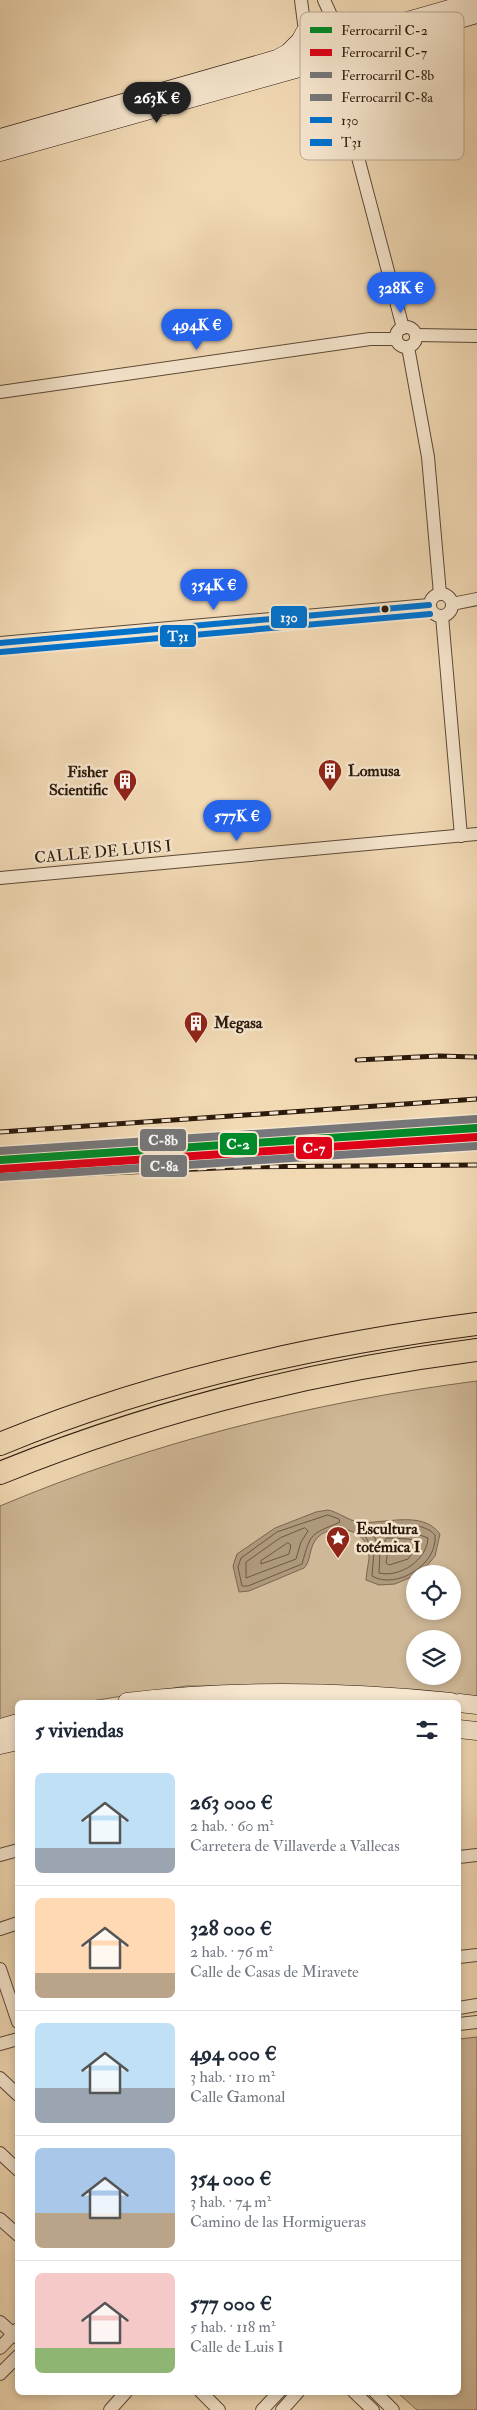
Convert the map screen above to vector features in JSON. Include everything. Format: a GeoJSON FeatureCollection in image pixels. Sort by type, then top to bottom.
{"type":"FeatureCollection","features":[{"type":"Feature","properties":{"kind":"highway"},"geometry":{"type":"LineString","coordinates":[[0,1444],[106,1406],[247,1365],[332,1346],[477,1324]]}},
{"type":"Feature","properties":{"kind":"highway"},"geometry":{"type":"LineString","coordinates":[[0,1473],[174,1412],[248,1392],[392,1362],[477,1350]]}},
{"type":"Feature","properties":{"kind":"main road"},"geometry":{"type":"LineString","coordinates":[[439,12],[477,1]]}},
{"type":"Feature","properties":{"kind":"main road"},"geometry":{"type":"LineString","coordinates":[[464,18],[477,14]]}},
{"type":"Feature","properties":{"kind":"main road"},"geometry":{"type":"LineString","coordinates":[[0,138],[277,59],[288,53],[300,39]]}},
{"type":"Feature","properties":{"kind":"main road"},"geometry":{"type":"LineString","coordinates":[[0,152],[300,68]]}},
{"type":"Feature","properties":{"kind":"main road"},"geometry":{"type":"LineString","coordinates":[[144,1700],[188,1695],[282,1692],[430,1700]]}},
{"type":"Feature","properties":{"kind":"main road"},"geometry":{"type":"LineString","coordinates":[[461,1723],[477,1725]]}},
{"type":"Feature","properties":{"kind":"main road"},"geometry":{"type":"LineString","coordinates":[[0,1728],[15,1724]]}},
{"type":"Feature","properties":{"kind":"main road"},"geometry":{"type":"LineString","coordinates":[[461,1729],[477,1731]]}},
{"type":"Feature","properties":{"kind":"main road"},"geometry":{"type":"LineString","coordinates":[[0,1745],[15,1742]]}},
{"type":"Feature","properties":{"kind":"street"},"geometry":{"type":"LineString","coordinates":[[324,0],[331,12]]}},
{"type":"Feature","properties":{"kind":"street"},"geometry":{"type":"LineString","coordinates":[[359,160],[403,328]]}},
{"type":"Feature","properties":{"kind":"street"},"geometry":{"type":"LineString","coordinates":[[416,335],[414,343],[408,347],[400,346],[396,339],[398,332],[403,328],[411,329],[416,335],[477,336]]}},
{"type":"Feature","properties":{"kind":"street"},"geometry":{"type":"LineString","coordinates":[[0,392],[370,339],[396,339]]}},
{"type":"Feature","properties":{"kind":"street"},"geometry":{"type":"LineString","coordinates":[[408,347],[428,457],[440,594]]}},
{"type":"Feature","properties":{"kind":"street"},"geometry":{"type":"LineString","coordinates":[[440,594],[447,596],[452,604],[448,613],[442,616],[432,612],[430,605],[433,596],[440,594]]}},
{"type":"Feature","properties":{"kind":"street"},"geometry":{"type":"LineString","coordinates":[[452,604],[477,600]]}},
{"type":"Feature","properties":{"kind":"street"},"geometry":{"type":"LineString","coordinates":[[0,643],[430,605]]}},
{"type":"Feature","properties":{"kind":"street"},"geometry":{"type":"LineString","coordinates":[[442,616],[461,836]]}},
{"type":"Feature","properties":{"kind":"street","name":"CALLE DE LUIS I"},"geometry":{"type":"LineString","coordinates":[[0,878],[477,834]]}},
{"type":"Feature","properties":{"kind":"street"},"geometry":{"type":"LineString","coordinates":[[161,1700],[188,1695]]}},
{"type":"Feature","properties":{"kind":"street"},"geometry":{"type":"LineString","coordinates":[[0,1855],[15,1851]]}},
{"type":"Feature","properties":{"kind":"street"},"geometry":{"type":"LineString","coordinates":[[461,1857],[477,1855]]}},
{"type":"Feature","properties":{"kind":"street"},"geometry":{"type":"LineString","coordinates":[[0,1929],[15,1924]]}},
{"type":"Feature","properties":{"kind":"street"},"geometry":{"type":"LineString","coordinates":[[461,1957],[477,1956]]}},
{"type":"Feature","properties":{"kind":"street"},"geometry":{"type":"LineString","coordinates":[[0,1969],[15,2013]]}},
{"type":"Feature","properties":{"kind":"street"},"geometry":{"type":"LineString","coordinates":[[461,2008],[477,2005]]}},
{"type":"Feature","properties":{"kind":"street"},"geometry":{"type":"LineString","coordinates":[[461,2024],[477,2022]]}},
{"type":"Feature","properties":{"kind":"street"},"geometry":{"type":"LineString","coordinates":[[0,2044],[15,2040]]}},
{"type":"Feature","properties":{"kind":"street"},"geometry":{"type":"LineString","coordinates":[[0,2078],[15,2092]]}},
{"type":"Feature","properties":{"kind":"street"},"geometry":{"type":"LineString","coordinates":[[0,2153],[15,2167]]}},
{"type":"Feature","properties":{"kind":"street"},"geometry":{"type":"LineString","coordinates":[[0,2219],[15,2232]]}},
{"type":"Feature","properties":{"kind":"street"},"geometry":{"type":"LineString","coordinates":[[0,2322],[15,2333]]}},
{"type":"Feature","properties":{"kind":"street"},"geometry":{"type":"LineString","coordinates":[[0,2348],[15,2335]]}},
{"type":"Feature","properties":{"kind":"street"},"geometry":{"type":"LineString","coordinates":[[0,2374],[15,2359]]}},
{"type":"Feature","properties":{"kind":"street"},"geometry":{"type":"LineString","coordinates":[[110,2410],[123,2395]]}},
{"type":"Feature","properties":{"kind":"street"},"geometry":{"type":"LineString","coordinates":[[204,2395],[219,2410]]}},
{"type":"Feature","properties":{"kind":"street"},"geometry":{"type":"LineString","coordinates":[[262,2410],[276,2395]]}},
{"type":"Feature","properties":{"kind":"street"},"geometry":{"type":"LineString","coordinates":[[282,2410],[295,2395]]}},
{"type":"Feature","properties":{"kind":"street"},"geometry":{"type":"LineString","coordinates":[[357,2395],[373,2410]]}},
{"type":"Feature","properties":{"kind":"street"},"geometry":{"type":"LineString","coordinates":[[378,2395],[393,2410]]}},
{"type":"Feature","properties":{"kind":"shaded area"},"geometry":{"type":"Polygon","coordinates":[[[477,1381],[477,1700],[326,1686],[186,1686],[98,1700],[15,1700],[15,1717],[0,1720],[0,1506],[116,1462],[234,1427],[355,1400],[477,1381]]]}},
{"type":"Feature","properties":{"kind":"shaded area"},"geometry":{"type":"Polygon","coordinates":[[[477,2037],[477,2410],[417,2410],[400,2395],[461,2395],[461,2039],[477,2037]]]}},
{"type":"Feature","properties":{"kind":"water"},"geometry":{"type":"Polygon","coordinates":[[[328,1510],[358,1522],[413,1520],[423,1522],[432,1526],[440,1534],[435,1556],[428,1565],[406,1565],[406,1579],[395,1584],[379,1585],[366,1580],[369,1552],[362,1538],[348,1530],[332,1530],[325,1532],[315,1541],[304,1568],[249,1591],[239,1592],[233,1566],[237,1554],[275,1528],[316,1512],[328,1510]]]}},
{"type":"Feature","properties":{"kind":"railway"},"geometry":{"type":"LineString","coordinates":[[357,1060],[438,1056],[477,1057]]}},
{"type":"Feature","properties":{"kind":"railway"},"geometry":{"type":"LineString","coordinates":[[0,1132],[477,1099]]}},
{"type":"Feature","properties":{"kind":"railway"},"geometry":{"type":"LineString","coordinates":[[0,1178],[239,1167],[477,1165]]}},
{"type":"Feature","properties":{"kind":"rail line","name":"C-8b"},"geometry":{"type":"LineString","coordinates":[[0,1151],[476,1119]]}},
{"type":"Feature","properties":{"kind":"rail line","name":"C-2"},"geometry":{"type":"LineString","coordinates":[[0,1160],[477,1128]]}},
{"type":"Feature","properties":{"kind":"rail line","name":"C-7"},"geometry":{"type":"LineString","coordinates":[[1,1169],[477,1137]]}},
{"type":"Feature","properties":{"kind":"rail line","name":"C-8a"},"geometry":{"type":"LineString","coordinates":[[1,1177],[477,1146]]}},
{"type":"Feature","properties":{"kind":"transit line","name":"130"},"geometry":{"type":"LineString","coordinates":[[0,643],[429,605]]}},
{"type":"Feature","properties":{"kind":"transit line","name":"T31"},"geometry":{"type":"LineString","coordinates":[[1,652],[430,614]]}},
{"type":"Feature","properties":{"kind":"place","name":"Lomusa"},"geometry":{"type":"Point","coordinates":[330,792]}},
{"type":"Feature","properties":{"kind":"place","name":"Fisher Scientific"},"geometry":{"type":"Point","coordinates":[125,802]}},
{"type":"Feature","properties":{"kind":"place","name":"Megasa"},"geometry":{"type":"Point","coordinates":[196,1044]}},
{"type":"Feature","properties":{"kind":"place","name":"Escultura totémica I"},"geometry":{"type":"Point","coordinates":[338,1559]}}]}
